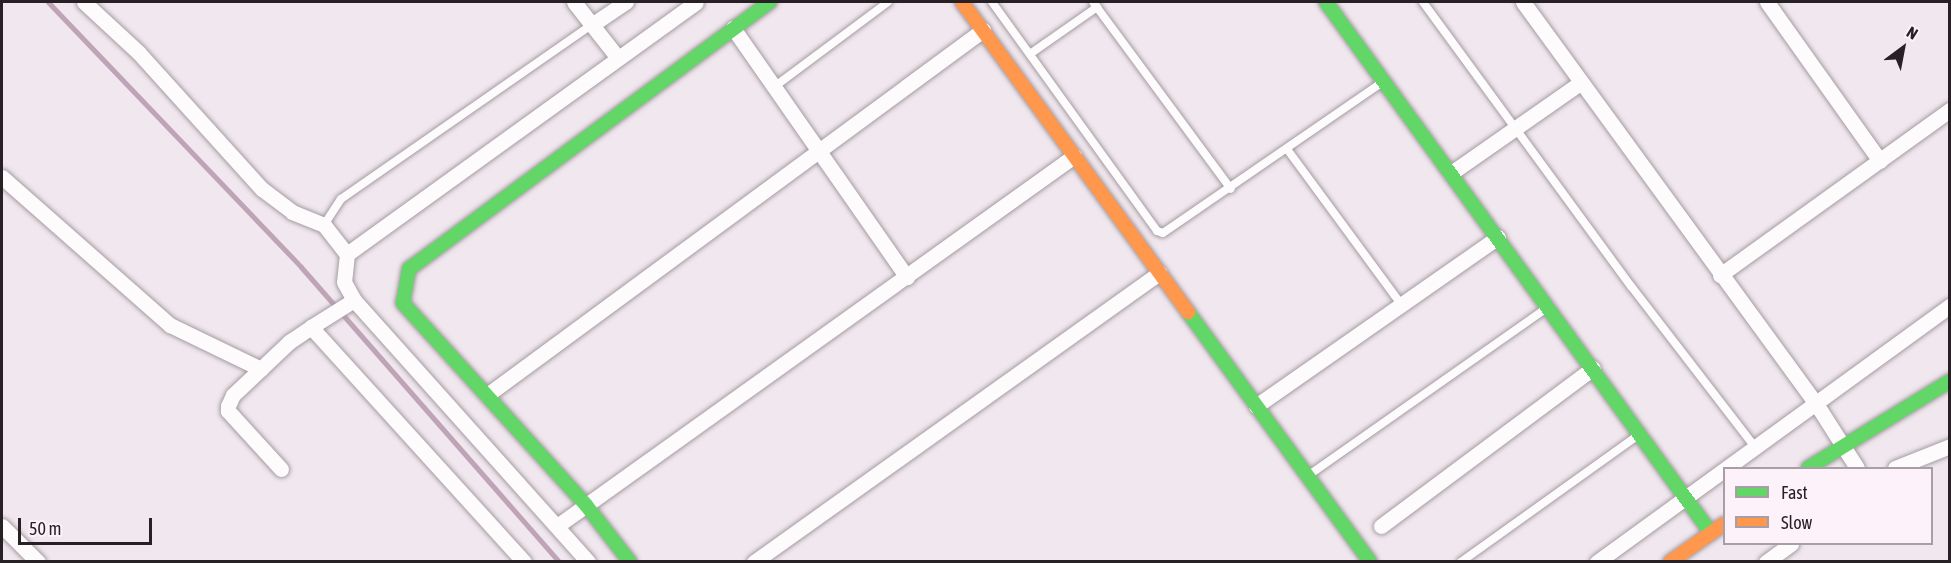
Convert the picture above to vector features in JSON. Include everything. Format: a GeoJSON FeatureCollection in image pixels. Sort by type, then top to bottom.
{"type":"FeatureCollection","features":[{"type":"Feature","properties":{"kind":"street"},"geometry":{"type":"LineString","coordinates":[[84,2],[138,52],[262,189],[292,212],[324,225],[347,254],[344,282],[349,303],[588,561]]}},
{"type":"Feature","properties":{"kind":"street"},"geometry":{"type":"LineString","coordinates":[[574,2],[618,58]]}},
{"type":"Feature","properties":{"kind":"street"},"geometry":{"type":"LineString","coordinates":[[593,24],[626,2]]}},
{"type":"Feature","properties":{"kind":"street"},"geometry":{"type":"LineString","coordinates":[[347,254],[696,2]]}},
{"type":"Feature","properties":{"kind":"street"},"geometry":{"type":"LineString","coordinates":[[630,561],[586,505],[403,303],[409,269],[770,2]]}},
{"type":"Feature","properties":{"kind":"street"},"geometry":{"type":"LineString","coordinates":[[962,2],[1370,561]]}},
{"type":"Feature","properties":{"kind":"street"},"geometry":{"type":"LineString","coordinates":[[1326,2],[1711,533]]}},
{"type":"Feature","properties":{"kind":"street"},"geometry":{"type":"LineString","coordinates":[[1522,2],[1815,402],[1856,467]]}},
{"type":"Feature","properties":{"kind":"street"},"geometry":{"type":"LineString","coordinates":[[1767,2],[1880,161]]}},
{"type":"Feature","properties":{"kind":"street"},"geometry":{"type":"LineString","coordinates":[[733,28],[907,277]]}},
{"type":"Feature","properties":{"kind":"street"},"geometry":{"type":"LineString","coordinates":[[487,395],[983,30]]}},
{"type":"Feature","properties":{"kind":"street"},"geometry":{"type":"LineString","coordinates":[[1450,173],[1580,83]]}},
{"type":"Feature","properties":{"kind":"street"},"geometry":{"type":"LineString","coordinates":[[1720,275],[1950,110]]}},
{"type":"Feature","properties":{"kind":"street"},"geometry":{"type":"LineString","coordinates":[[557,526],[1074,156]]}},
{"type":"Feature","properties":{"kind":"street"},"geometry":{"type":"LineString","coordinates":[[2,177],[170,325],[261,369]]}},
{"type":"Feature","properties":{"kind":"street"},"geometry":{"type":"LineString","coordinates":[[1256,406],[1498,237]]}},
{"type":"Feature","properties":{"kind":"street"},"geometry":{"type":"LineString","coordinates":[[754,561],[1159,273]]}},
{"type":"Feature","properties":{"kind":"street"},"geometry":{"type":"LineString","coordinates":[[281,469],[228,411],[233,395],[311,327],[349,303]]}},
{"type":"Feature","properties":{"kind":"street"},"geometry":{"type":"LineString","coordinates":[[1725,467],[1950,306]]}},
{"type":"Feature","properties":{"kind":"street"},"geometry":{"type":"LineString","coordinates":[[311,327],[524,561]]}},
{"type":"Feature","properties":{"kind":"street"},"geometry":{"type":"LineString","coordinates":[[1381,526],[1593,368]]}},
{"type":"Feature","properties":{"kind":"street"},"geometry":{"type":"LineString","coordinates":[[1810,467],[1950,381]]}},
{"type":"Feature","properties":{"kind":"street"},"geometry":{"type":"LineString","coordinates":[[1898,467],[1950,446]]}},
{"type":"Feature","properties":{"kind":"street"},"geometry":{"type":"LineString","coordinates":[[1597,561],[1723,469]]}},
{"type":"Feature","properties":{"kind":"street"},"geometry":{"type":"LineString","coordinates":[[1670,561],[1723,525]]}},
{"type":"Feature","properties":{"kind":"street"},"geometry":{"type":"LineString","coordinates":[[2,526],[38,561]]}},
{"type":"Feature","properties":{"kind":"street"},"geometry":{"type":"LineString","coordinates":[[1766,561],[1788,545]]}},
{"type":"Feature","properties":{"kind":"lane"},"geometry":{"type":"LineString","coordinates":[[774,87],[888,2]]}},
{"type":"Feature","properties":{"kind":"lane"},"geometry":{"type":"LineString","coordinates":[[992,2],[1157,231],[1170,231],[1384,82]]}},
{"type":"Feature","properties":{"kind":"lane"},"geometry":{"type":"LineString","coordinates":[[1423,2],[1754,446]]}},
{"type":"Feature","properties":{"kind":"lane"},"geometry":{"type":"LineString","coordinates":[[1030,54],[1095,4],[1231,189]]}},
{"type":"Feature","properties":{"kind":"lane"},"geometry":{"type":"LineString","coordinates":[[324,225],[341,199],[593,24]]}},
{"type":"Feature","properties":{"kind":"lane"},"geometry":{"type":"LineString","coordinates":[[1287,149],[1401,304]]}},
{"type":"Feature","properties":{"kind":"lane"},"geometry":{"type":"LineString","coordinates":[[1307,476],[1548,307]]}},
{"type":"Feature","properties":{"kind":"lane"},"geometry":{"type":"LineString","coordinates":[[1461,561],[1640,433]]}},
{"type":"Feature","properties":{"kind":"waterway"},"geometry":{"type":"LineString","coordinates":[[48,2],[301,267],[559,562]]}},
{"type":"Feature","properties":{"kind":"traffic: fast"},"geometry":{"type":"LineString","coordinates":[[630,562],[586,505],[403,303],[409,269],[770,2]]}},
{"type":"Feature","properties":{"kind":"traffic: fast"},"geometry":{"type":"LineString","coordinates":[[1326,2],[1711,533]]}},
{"type":"Feature","properties":{"kind":"traffic: fast"},"geometry":{"type":"LineString","coordinates":[[1188,312],[1370,562]]}},
{"type":"Feature","properties":{"kind":"traffic: fast"},"geometry":{"type":"LineString","coordinates":[[1810,467],[1950,381]]}},
{"type":"Feature","properties":{"kind":"traffic: slow"},"geometry":{"type":"LineString","coordinates":[[962,2],[1188,312]]}},
{"type":"Feature","properties":{"kind":"traffic: slow"},"geometry":{"type":"LineString","coordinates":[[1670,562],[1723,525]]}}]}
